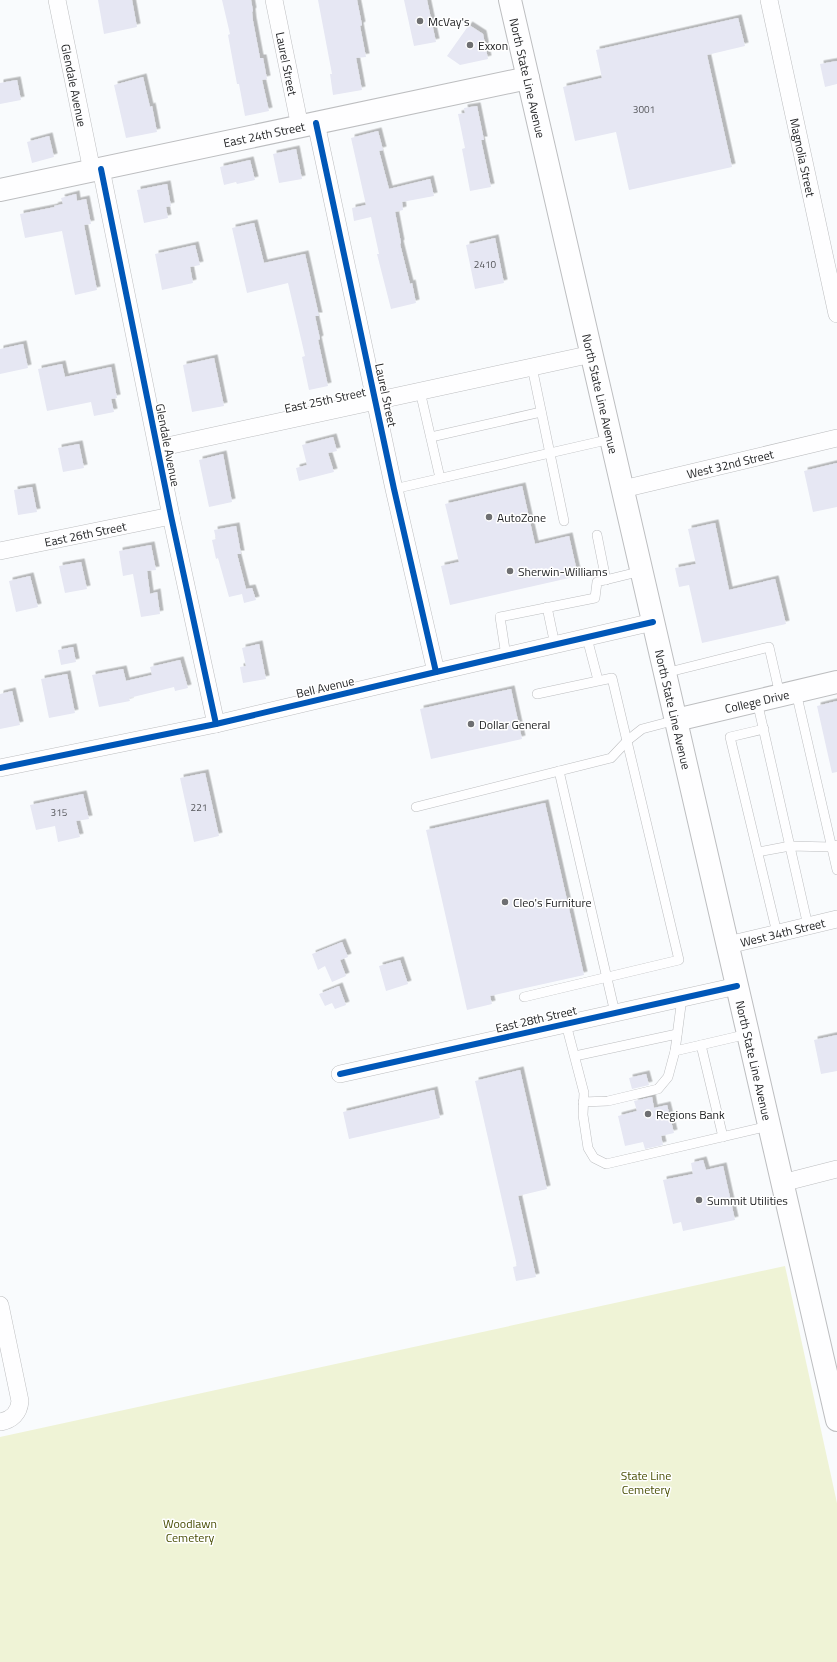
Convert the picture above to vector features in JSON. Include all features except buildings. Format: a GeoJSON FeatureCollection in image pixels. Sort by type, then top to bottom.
{"type":"FeatureCollection","features":[{"type":"Feature","properties":{"kind":"main road","name":"North State Line Avenue"},"geometry":{"type":"LineString","coordinates":[[510,0],[837,1420]]}},
{"type":"Feature","properties":{"kind":"main road","name":"East 24th Street"},"geometry":{"type":"LineString","coordinates":[[0,190],[528,78]]}},
{"type":"Feature","properties":{"kind":"main road","name":"College Drive"},"geometry":{"type":"LineString","coordinates":[[676,720],[837,682]]}},
{"type":"Feature","properties":{"kind":"street","name":"Glendale Avenue"},"geometry":{"type":"LineString","coordinates":[[56,0],[96,170],[158,448],[171,516],[216,724]]}},
{"type":"Feature","properties":{"kind":"street","name":"Laurel Street"},"geometry":{"type":"LineString","coordinates":[[274,0],[308,125],[376,401],[394,489],[436,672]]}},
{"type":"Feature","properties":{"kind":"street","name":"Magnolia Street"},"geometry":{"type":"LineString","coordinates":[[769,0],[837,314]]}},
{"type":"Feature","properties":{"kind":"street","name":"East 25th Street"},"geometry":{"type":"LineString","coordinates":[[158,448],[592,354]]}},
{"type":"Feature","properties":{"kind":"street","name":"West 32nd Street"},"geometry":{"type":"LineString","coordinates":[[623,489],[837,438]]}},
{"type":"Feature","properties":{"kind":"street","name":"East 26th Street"},"geometry":{"type":"LineString","coordinates":[[0,551],[171,516]]}},
{"type":"Feature","properties":{"kind":"street","name":"Bell Avenue"},"geometry":{"type":"LineString","coordinates":[[0,768],[216,724],[653,622]]}},
{"type":"Feature","properties":{"kind":"street","name":"West 34th Street"},"geometry":{"type":"LineString","coordinates":[[728,945],[837,919]]}},
{"type":"Feature","properties":{"kind":"street","name":"East 28th Street"},"geometry":{"type":"LineString","coordinates":[[340,1074],[737,986]]}},
{"type":"Feature","properties":{"kind":"street"},"geometry":{"type":"LineString","coordinates":[[782,1183],[837,1169]]}},
{"type":"Feature","properties":{"kind":"street"},"geometry":{"type":"LineString","coordinates":[[0,1305],[20,1394],[19,1408],[16,1414],[0,1422]]}},
{"type":"Feature","properties":{"kind":"lane"},"geometry":{"type":"LineString","coordinates":[[532,367],[564,521]]}},
{"type":"Feature","properties":{"kind":"lane"},"geometry":{"type":"LineString","coordinates":[[420,391],[440,478]]}},
{"type":"Feature","properties":{"kind":"lane"},"geometry":{"type":"LineString","coordinates":[[431,437],[541,412]]}},
{"type":"Feature","properties":{"kind":"lane"},"geometry":{"type":"LineString","coordinates":[[394,489],[611,439]]}},
{"type":"Feature","properties":{"kind":"lane"},"geometry":{"type":"LineString","coordinates":[[597,535],[606,580]]}},
{"type":"Feature","properties":{"kind":"lane"},"geometry":{"type":"LineString","coordinates":[[506,656],[500,617],[595,598],[597,582],[642,571]]}},
{"type":"Feature","properties":{"kind":"lane"},"geometry":{"type":"LineString","coordinates":[[547,607],[555,645]]}},
{"type":"Feature","properties":{"kind":"lane"},"geometry":{"type":"LineString","coordinates":[[588,638],[598,680]]}},
{"type":"Feature","properties":{"kind":"lane"},"geometry":{"type":"LineString","coordinates":[[665,673],[769,647],[788,694],[834,846],[837,870]]}},
{"type":"Feature","properties":{"kind":"lane"},"geometry":{"type":"LineString","coordinates":[[524,997],[679,960],[628,740],[612,678],[537,694]]}},
{"type":"Feature","properties":{"kind":"lane"},"geometry":{"type":"LineString","coordinates":[[757,701],[808,926]]}},
{"type":"Feature","properties":{"kind":"lane"},"geometry":{"type":"LineString","coordinates":[[416,807],[611,758],[628,740],[642,729],[676,720]]}},
{"type":"Feature","properties":{"kind":"lane"},"geometry":{"type":"LineString","coordinates":[[764,729],[730,736],[777,933]]}},
{"type":"Feature","properties":{"kind":"lane"},"geometry":{"type":"LineString","coordinates":[[559,772],[615,1013]]}},
{"type":"Feature","properties":{"kind":"lane"},"geometry":{"type":"LineString","coordinates":[[758,852],[790,846],[834,846]]}},
{"type":"Feature","properties":{"kind":"lane"},"geometry":{"type":"LineString","coordinates":[[583,1102],[608,1101],[658,1088],[668,1077],[675,1051],[682,998]]}},
{"type":"Feature","properties":{"kind":"lane"},"geometry":{"type":"LineString","coordinates":[[566,1024],[584,1093],[583,1102],[585,1131],[588,1148],[594,1158],[606,1164],[769,1126]]}},
{"type":"Feature","properties":{"kind":"lane"},"geometry":{"type":"LineString","coordinates":[[575,1056],[677,1034]]}},
{"type":"Feature","properties":{"kind":"lane"},"geometry":{"type":"LineString","coordinates":[[675,1051],[748,1034]]}},
{"type":"Feature","properties":{"kind":"lane"},"geometry":{"type":"LineString","coordinates":[[701,1045],[723,1137]]}},
{"type":"Feature","properties":{"kind":"green space","name":"State Line Cemetery"},"geometry":{"type":"Polygon","coordinates":[[[785,1266],[837,1503],[837,1662],[0,1662],[0,1437],[785,1266]]]}},
{"type":"Feature","properties":{"kind":"cycle path"},"geometry":{"type":"LineString","coordinates":[[316,123],[394,489],[436,672]]}},
{"type":"Feature","properties":{"kind":"cycle path"},"geometry":{"type":"LineString","coordinates":[[101,169],[171,516],[216,724]]}},
{"type":"Feature","properties":{"kind":"cycle path"},"geometry":{"type":"LineString","coordinates":[[0,768],[216,724],[653,622]]}},
{"type":"Feature","properties":{"kind":"cycle path"},"geometry":{"type":"LineString","coordinates":[[340,1074],[737,986]]}},
{"type":"Feature","properties":{"kind":"place","name":"McVay's"},"geometry":{"type":"Point","coordinates":[420,21]}},
{"type":"Feature","properties":{"kind":"place","name":"Exxon"},"geometry":{"type":"Point","coordinates":[470,45]}},
{"type":"Feature","properties":{"kind":"place","name":"AutoZone"},"geometry":{"type":"Point","coordinates":[489,517]}},
{"type":"Feature","properties":{"kind":"place","name":"Sherwin-Williams"},"geometry":{"type":"Point","coordinates":[510,571]}},
{"type":"Feature","properties":{"kind":"place","name":"Dollar General"},"geometry":{"type":"Point","coordinates":[471,724]}},
{"type":"Feature","properties":{"kind":"place","name":"Cleo's Furniture"},"geometry":{"type":"Point","coordinates":[505,902]}},
{"type":"Feature","properties":{"kind":"place","name":"Regions Bank"},"geometry":{"type":"Point","coordinates":[648,1114]}},
{"type":"Feature","properties":{"kind":"place","name":"Summit Utilities"},"geometry":{"type":"Point","coordinates":[699,1200]}},
{"type":"Feature","properties":{"kind":"park label","name":"Woodlawn Cemetery"},"geometry":{"type":"Point","coordinates":[190,1530]}}]}
